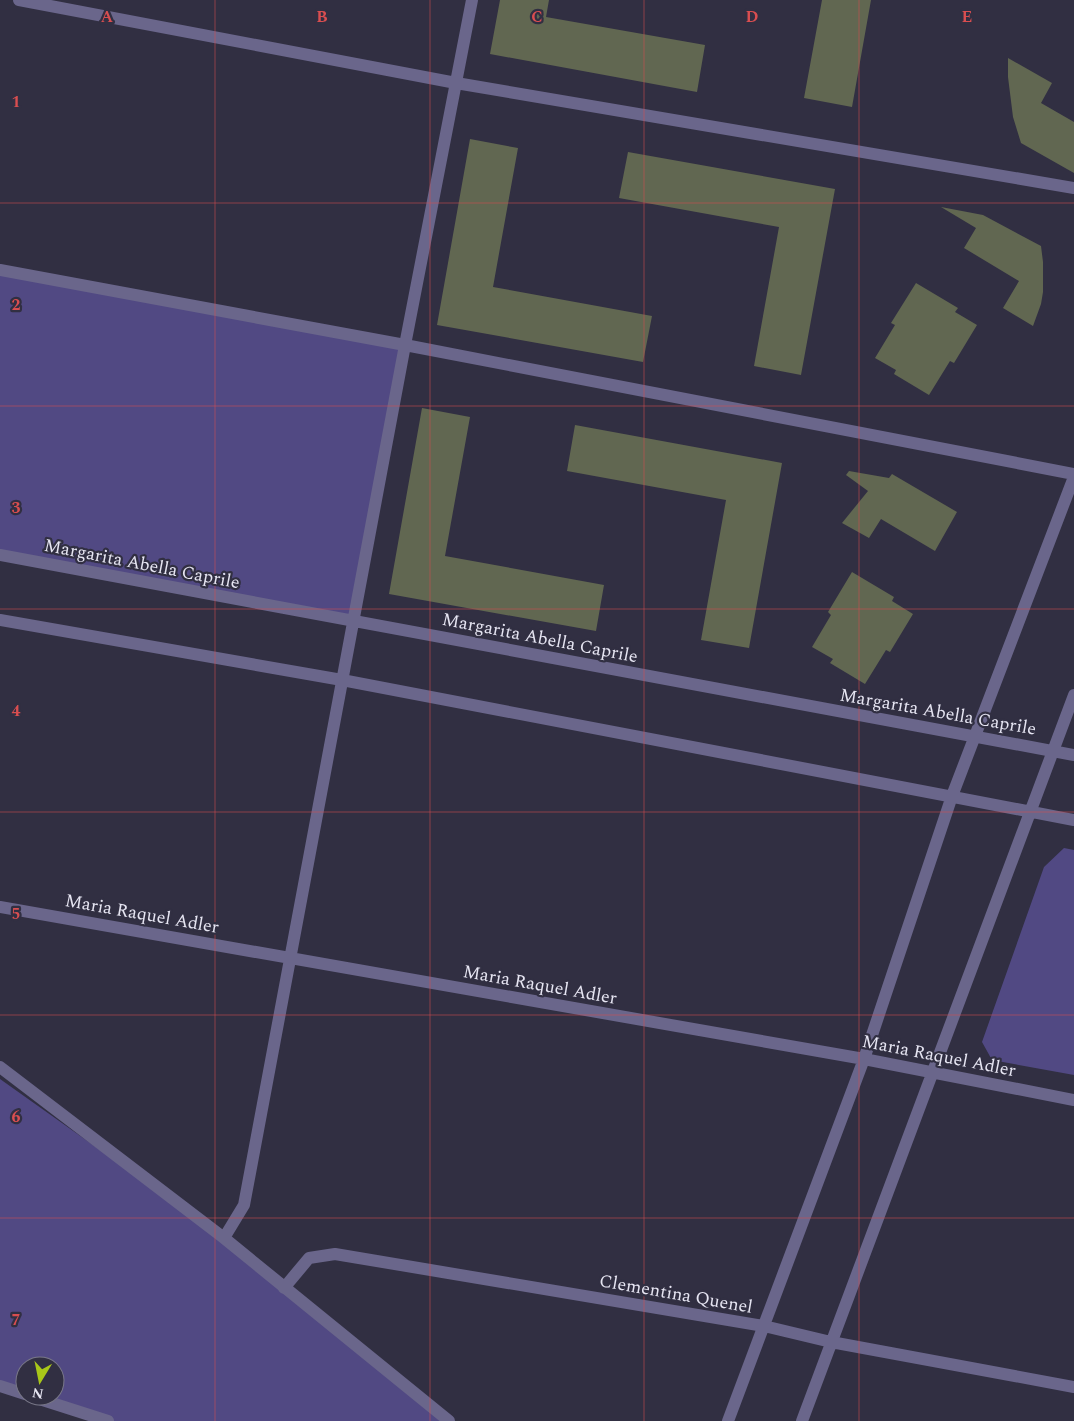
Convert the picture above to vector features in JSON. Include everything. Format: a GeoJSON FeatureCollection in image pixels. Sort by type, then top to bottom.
{"type":"FeatureCollection","features":[{"type":"Feature","properties":{"kind":"street"},"geometry":{"type":"LineString","coordinates":[[19,0],[456,83],[1074,188]]}},
{"type":"Feature","properties":{"kind":"street"},"geometry":{"type":"LineString","coordinates":[[224,1238],[244,1205],[405,346],[472,0]]}},
{"type":"Feature","properties":{"kind":"street"},"geometry":{"type":"LineString","coordinates":[[0,270],[405,346],[1074,476],[952,796],[864,1059],[728,1421]]}},
{"type":"Feature","properties":{"kind":"street","name":"Margarita Abella Caprile"},"geometry":{"type":"LineString","coordinates":[[0,555],[1074,755]]}},
{"type":"Feature","properties":{"kind":"street"},"geometry":{"type":"LineString","coordinates":[[0,620],[342,680],[1074,820]]}},
{"type":"Feature","properties":{"kind":"street"},"geometry":{"type":"LineString","coordinates":[[802,1421],[1074,695]]}},
{"type":"Feature","properties":{"kind":"street","name":"Maria Raquel Adler"},"geometry":{"type":"LineString","coordinates":[[0,907],[864,1059],[1074,1100]]}},
{"type":"Feature","properties":{"kind":"street"},"geometry":{"type":"LineString","coordinates":[[0,1067],[224,1238],[449,1421]]}},
{"type":"Feature","properties":{"kind":"street","name":"Clementina Quenel"},"geometry":{"type":"LineString","coordinates":[[284,1288],[309,1258],[335,1254],[764,1326],[831,1342],[1074,1387]]}},
{"type":"Feature","properties":{"kind":"street"},"geometry":{"type":"LineString","coordinates":[[0,1386],[15,1391]]}},
{"type":"Feature","properties":{"kind":"street"},"geometry":{"type":"LineString","coordinates":[[61,1406],[108,1421]]}},
{"type":"Feature","properties":{"kind":"shaded area"},"geometry":{"type":"Polygon","coordinates":[[[0,270],[405,345],[354,621],[0,555],[0,270]]]}},
{"type":"Feature","properties":{"kind":"shaded area"},"geometry":{"type":"Polygon","coordinates":[[[1064,848],[1074,850],[1074,1075],[992,1060],[982,1042],[1044,867],[1064,848]]]}},
{"type":"Feature","properties":{"kind":"shaded area"},"geometry":{"type":"Polygon","coordinates":[[[0,1079],[224,1238],[449,1421],[108,1421],[61,1406],[65,1406],[65,1356],[15,1356],[15,1391],[0,1386],[0,1079]]]}},
{"type":"Feature","properties":{"kind":"building"},"geometry":{"type":"Polygon","coordinates":[[[500,0],[549,0],[546,17],[705,45],[697,92],[490,54],[500,0]]]}},
{"type":"Feature","properties":{"kind":"building"},"geometry":{"type":"Polygon","coordinates":[[[822,0],[871,0],[852,107],[804,98],[822,0]]]}},
{"type":"Feature","properties":{"kind":"building"},"geometry":{"type":"Polygon","coordinates":[[[1008,58],[1052,83],[1041,103],[1074,122],[1074,173],[1021,143],[1013,117],[1008,77],[1008,58]]]}},
{"type":"Feature","properties":{"kind":"building"},"geometry":{"type":"Polygon","coordinates":[[[470,139],[518,148],[493,287],[652,316],[643,362],[437,325],[470,139]]]}},
{"type":"Feature","properties":{"kind":"building"},"geometry":{"type":"Polygon","coordinates":[[[628,152],[835,189],[801,375],[754,366],[779,227],[619,198],[628,152]]]}},
{"type":"Feature","properties":{"kind":"building"},"geometry":{"type":"Polygon","coordinates":[[[941,207],[983,215],[1041,246],[1043,292],[1033,326],[1003,308],[1019,281],[964,248],[976,228],[941,207]]]}},
{"type":"Feature","properties":{"kind":"building"},"geometry":{"type":"Polygon","coordinates":[[[916,283],[958,308],[955,312],[977,325],[954,363],[950,361],[929,395],[894,374],[896,370],[875,358],[895,325],[891,323],[916,283]]]}},
{"type":"Feature","properties":{"kind":"building"},"geometry":{"type":"Polygon","coordinates":[[[422,408],[470,417],[445,556],[604,585],[596,631],[389,594],[422,408]]]}},
{"type":"Feature","properties":{"kind":"building"},"geometry":{"type":"Polygon","coordinates":[[[575,425],[782,463],[749,648],[701,640],[726,500],[567,471],[575,425]]]}},
{"type":"Feature","properties":{"kind":"building"},"geometry":{"type":"Polygon","coordinates":[[[849,471],[889,478],[892,474],[957,512],[935,551],[881,519],[869,538],[842,523],[868,491],[846,475],[849,471]]]}},
{"type":"Feature","properties":{"kind":"building"},"geometry":{"type":"Polygon","coordinates":[[[852,572],[894,597],[892,601],[913,614],[890,652],[886,650],[865,684],[830,663],[833,659],[812,647],[831,615],[828,612],[852,572]]]}}]}
